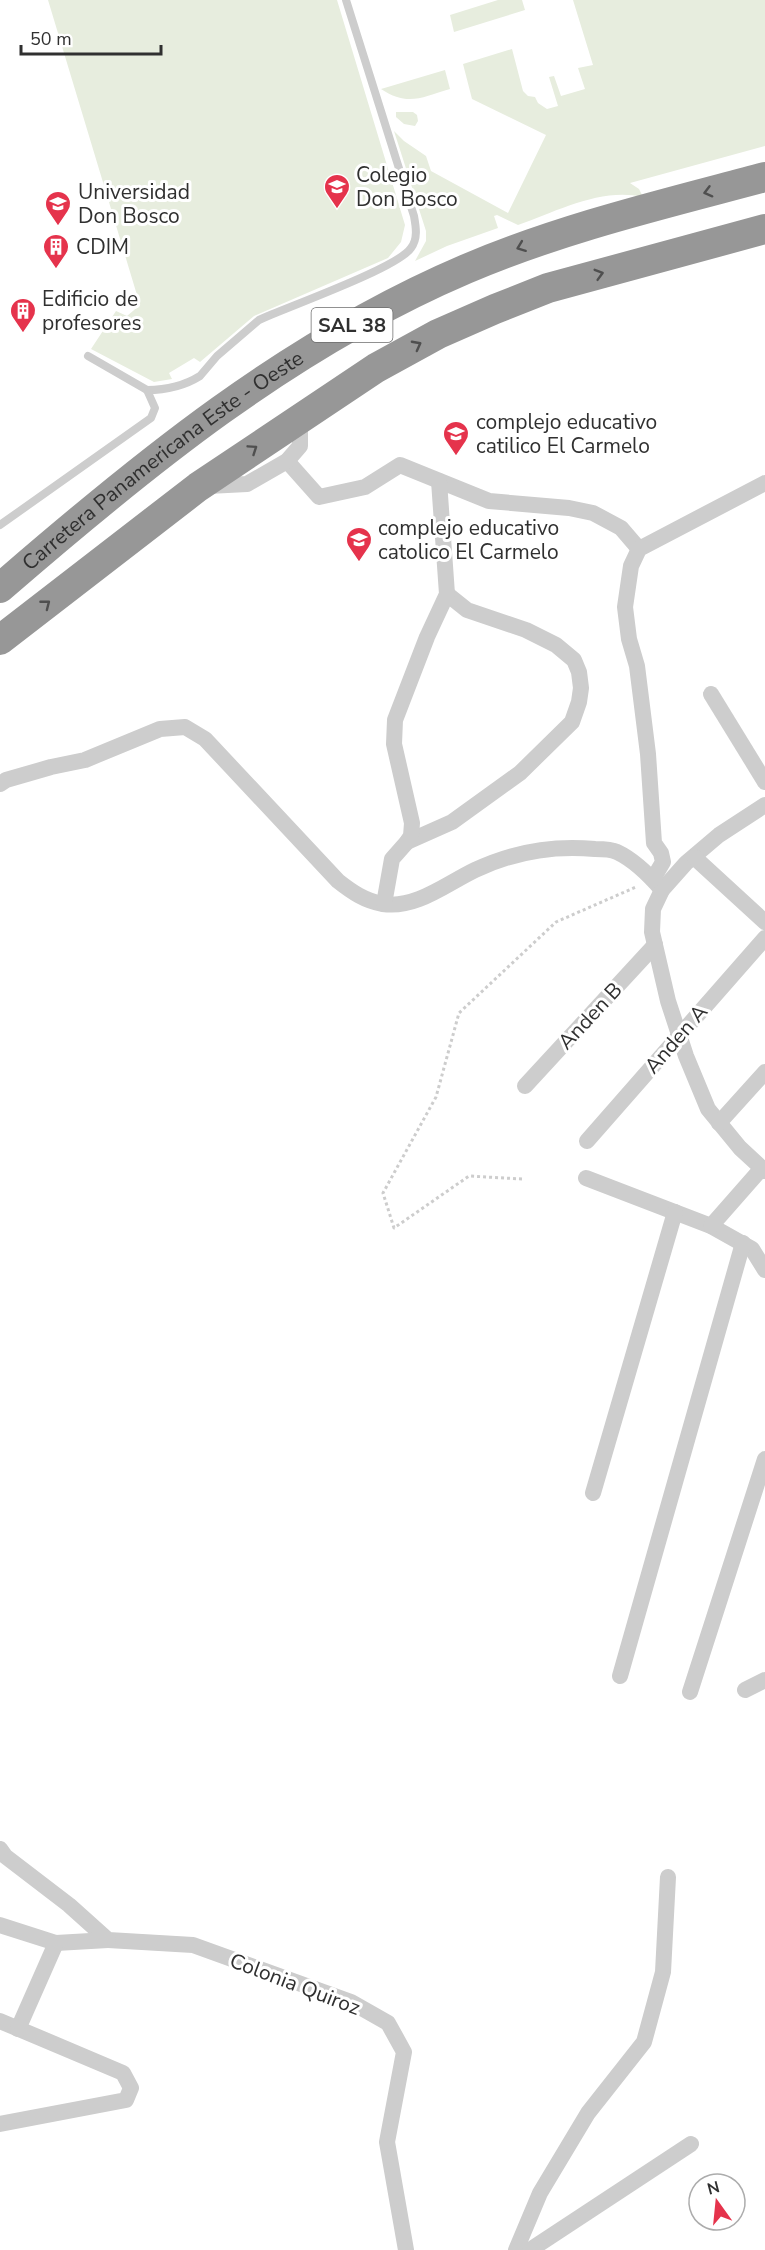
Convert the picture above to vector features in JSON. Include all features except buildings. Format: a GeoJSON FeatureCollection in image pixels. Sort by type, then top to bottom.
{"type":"FeatureCollection","features":[{"type":"Feature","properties":{"kind":"highway","name":"Carretera Panamericana Este - Oeste"},"geometry":{"type":"LineString","coordinates":[[0,588],[25,560],[193,428],[316,345],[382,308],[465,269],[542,239],[765,177]]}},
{"type":"Feature","properties":{"kind":"highway","name":"Carretera Panamericana Este - Oeste"},"geometry":{"type":"LineString","coordinates":[[0,640],[198,487],[376,368],[438,334],[548,288],[765,229]]}},
{"type":"Feature","properties":{"kind":"street"},"geometry":{"type":"LineString","coordinates":[[198,487],[247,484],[287,461],[300,446],[300,417]]}},
{"type":"Feature","properties":{"kind":"street"},"geometry":{"type":"LineString","coordinates":[[287,461],[319,497],[365,487],[400,465],[489,501],[569,508],[593,513],[621,528],[639,549]]}},
{"type":"Feature","properties":{"kind":"street"},"geometry":{"type":"LineString","coordinates":[[384,904],[392,859],[411,836],[412,823],[394,744],[395,720],[419,656],[447,594],[439,481]]}},
{"type":"Feature","properties":{"kind":"street"},"geometry":{"type":"LineString","coordinates":[[711,1226],[763,1170],[740,1148],[708,1109],[668,1001],[652,932],[653,909],[663,862],[661,853],[654,843],[648,754],[637,666],[628,639],[625,607],[631,566],[639,549],[765,483]]}},
{"type":"Feature","properties":{"kind":"street"},"geometry":{"type":"LineString","coordinates":[[407,842],[452,822],[520,773],[572,722],[579,702],[581,688],[579,672],[574,660],[556,645],[526,630],[467,610],[447,594]]}},
{"type":"Feature","properties":{"kind":"street"},"geometry":{"type":"LineString","coordinates":[[711,694],[765,782]]}},
{"type":"Feature","properties":{"kind":"street"},"geometry":{"type":"LineString","coordinates":[[0,784],[6,780],[51,767],[85,760],[160,729],[185,728],[205,739],[338,881],[359,897],[384,904],[416,901],[475,870],[515,854],[550,848],[615,850],[632,861],[658,885]]}},
{"type":"Feature","properties":{"kind":"street"},"geometry":{"type":"LineString","coordinates":[[658,885],[719,835],[765,805]]}},
{"type":"Feature","properties":{"kind":"street"},"geometry":{"type":"LineString","coordinates":[[694,857],[765,922]]}},
{"type":"Feature","properties":{"kind":"street","name":"Anden A"},"geometry":{"type":"LineString","coordinates":[[587,1141],[765,938]]}},
{"type":"Feature","properties":{"kind":"street","name":"Anden B"},"geometry":{"type":"LineString","coordinates":[[525,1086],[655,945]]}},
{"type":"Feature","properties":{"kind":"street"},"geometry":{"type":"LineString","coordinates":[[719,1123],[765,1072]]}},
{"type":"Feature","properties":{"kind":"street"},"geometry":{"type":"LineString","coordinates":[[586,1178],[711,1226],[752,1248],[765,1270]]}},
{"type":"Feature","properties":{"kind":"street"},"geometry":{"type":"LineString","coordinates":[[592,1493],[675,1212]]}},
{"type":"Feature","properties":{"kind":"street"},"geometry":{"type":"LineString","coordinates":[[620,1676],[742,1243]]}},
{"type":"Feature","properties":{"kind":"street"},"geometry":{"type":"LineString","coordinates":[[690,1692],[765,1459]]}},
{"type":"Feature","properties":{"kind":"street"},"geometry":{"type":"LineString","coordinates":[[745,1690],[765,1680]]}},
{"type":"Feature","properties":{"kind":"street"},"geometry":{"type":"LineString","coordinates":[[0,1849],[5,1856],[69,1905],[108,1940]]}},
{"type":"Feature","properties":{"kind":"street"},"geometry":{"type":"LineString","coordinates":[[516,2250],[540,2193],[588,2114],[644,2042],[663,1972],[668,1877]]}},
{"type":"Feature","properties":{"kind":"street"},"geometry":{"type":"LineString","coordinates":[[0,1925],[56,1943],[18,2029]]}},
{"type":"Feature","properties":{"kind":"street","name":"Colonia Quiroz"},"geometry":{"type":"LineString","coordinates":[[56,1943],[108,1940],[193,1946],[351,2002],[388,2023],[404,2052],[387,2142],[406,2250]]}},
{"type":"Feature","properties":{"kind":"street"},"geometry":{"type":"LineString","coordinates":[[0,2021],[123,2073],[131,2088],[126,2100],[0,2124]]}},
{"type":"Feature","properties":{"kind":"street"},"geometry":{"type":"LineString","coordinates":[[530,2250],[691,2144]]}},
{"type":"Feature","properties":{"kind":"lane"},"geometry":{"type":"LineString","coordinates":[[88,356],[147,390],[177,387],[192,381],[244,331],[259,320],[367,274],[398,259],[411,248],[416,231],[414,216],[346,0]]}},
{"type":"Feature","properties":{"kind":"lane"},"geometry":{"type":"LineString","coordinates":[[0,525],[151,418],[155,408],[147,390]]}},
{"type":"Feature","properties":{"kind":"path"},"geometry":{"type":"LineString","coordinates":[[522,1179],[469,1176],[394,1228],[383,1193],[436,1097],[459,1013],[556,922],[658,885]]}},
{"type":"Feature","properties":{"kind":"green space"},"geometry":{"type":"Polygon","coordinates":[[[48,0],[337,0],[405,225],[401,242],[388,258],[254,316],[200,362],[194,358],[169,373],[172,379],[154,382],[91,349],[116,311],[127,316],[140,305],[48,0]]]}},
{"type":"Feature","properties":{"kind":"green space"},"geometry":{"type":"Polygon","coordinates":[[[498,0],[522,0],[525,10],[454,32],[450,15],[498,0]]]}},
{"type":"Feature","properties":{"kind":"green space"},"geometry":{"type":"Polygon","coordinates":[[[573,0],[765,0],[765,146],[630,183],[639,189],[643,197],[612,195],[596,198],[564,207],[518,225],[497,215],[494,216],[498,228],[447,246],[415,261],[426,241],[426,231],[394,131],[426,156],[431,171],[508,213],[546,135],[472,99],[463,64],[512,49],[523,91],[528,96],[535,97],[538,103],[547,109],[558,106],[549,77],[554,76],[561,96],[585,89],[578,68],[593,65],[573,0]]]}},
{"type":"Feature","properties":{"kind":"green space"},"geometry":{"type":"Polygon","coordinates":[[[445,70],[450,89],[431,95],[407,99],[399,98],[381,89],[445,70]]]}},
{"type":"Feature","properties":{"kind":"green space"},"geometry":{"type":"Polygon","coordinates":[[[396,112],[413,112],[417,115],[418,121],[415,126],[404,124],[396,117],[396,112]]]}},
{"type":"Feature","properties":{"kind":"place","name":"Colegio Don Bosco"},"geometry":{"type":"Point","coordinates":[337,210]}},
{"type":"Feature","properties":{"kind":"place","name":"Universidad Don Bosco"},"geometry":{"type":"Point","coordinates":[58,227]}},
{"type":"Feature","properties":{"kind":"place","name":"CDIM"},"geometry":{"type":"Point","coordinates":[56,270]}},
{"type":"Feature","properties":{"kind":"place","name":"Edificio de profesores"},"geometry":{"type":"Point","coordinates":[23,334]}},
{"type":"Feature","properties":{"kind":"place","name":"complejo educativo catilico El Carmelo"},"geometry":{"type":"Point","coordinates":[456,457]}},
{"type":"Feature","properties":{"kind":"place","name":"complejo educativo catolico El Carmelo"},"geometry":{"type":"Point","coordinates":[359,563]}}]}
